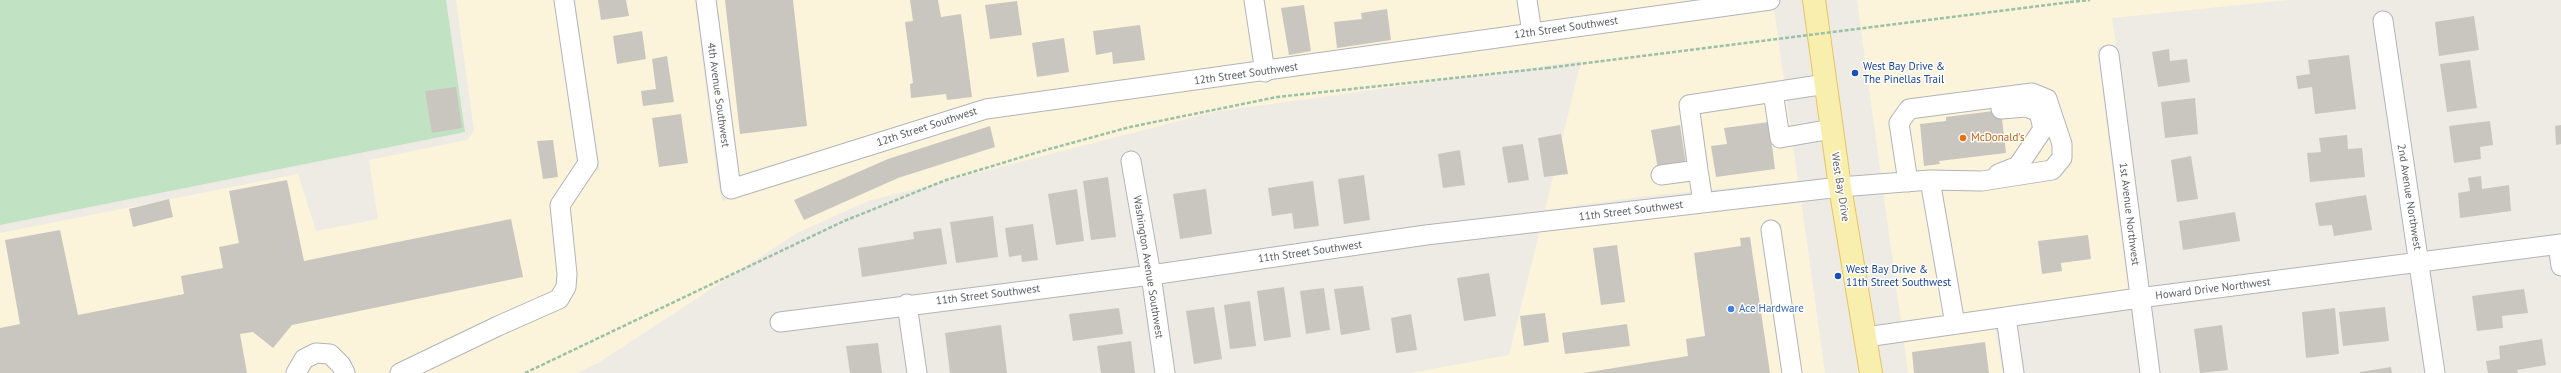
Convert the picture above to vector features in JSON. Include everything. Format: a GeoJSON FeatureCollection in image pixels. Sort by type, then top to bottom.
{"type":"FeatureCollection","features":[{"type":"Feature","properties":{"kind":"main road","name":"West Bay Drive"},"geometry":{"type":"LineString","coordinates":[[1814,0],[1840,187],[1871,373]]}},
{"type":"Feature","properties":{"kind":"street"},"geometry":{"type":"LineString","coordinates":[[400,373],[498,326],[559,299],[566,287],[567,274],[560,205],[588,163],[564,0]]}},
{"type":"Feature","properties":{"kind":"street","name":"4th Avenue Southwest"},"geometry":{"type":"LineString","coordinates":[[706,0],[731,189]]}},
{"type":"Feature","properties":{"kind":"street"},"geometry":{"type":"LineString","coordinates":[[1254,0],[1265,72]]}},
{"type":"Feature","properties":{"kind":"street"},"geometry":{"type":"LineString","coordinates":[[1527,0],[1532,33]]}},
{"type":"Feature","properties":{"kind":"street","name":"12th Street Southwest"},"geometry":{"type":"LineString","coordinates":[[731,189],[986,109],[1265,72],[1770,0]]}},
{"type":"Feature","properties":{"kind":"street","name":"2nd Avenue Northwest"},"geometry":{"type":"LineString","coordinates":[[2383,21],[2420,263],[2435,373]]}},
{"type":"Feature","properties":{"kind":"street","name":"1st Avenue Northwest"},"geometry":{"type":"LineString","coordinates":[[2109,55],[2139,298],[2150,373]]}},
{"type":"Feature","properties":{"kind":"street"},"geometry":{"type":"LineString","coordinates":[[1703,202],[1689,105],[1826,84]]}},
{"type":"Feature","properties":{"kind":"street"},"geometry":{"type":"LineString","coordinates":[[1773,92],[1780,138],[1832,129]]}},
{"type":"Feature","properties":{"kind":"street"},"geometry":{"type":"LineString","coordinates":[[1908,182],[1899,123],[1909,109],[2032,93],[2047,99],[2062,144],[2062,158],[2052,170],[1982,181]]}},
{"type":"Feature","properties":{"kind":"street"},"geometry":{"type":"LineString","coordinates":[[1909,109],[1925,117],[2026,106],[2039,112],[2044,129],[2018,166],[1982,181]]}},
{"type":"Feature","properties":{"kind":"street","name":"Washington Avenue Southwest"},"geometry":{"type":"LineString","coordinates":[[1131,161],[1151,275],[1165,373]]}},
{"type":"Feature","properties":{"kind":"street"},"geometry":{"type":"LineString","coordinates":[[1661,175],[1698,170]]}},
{"type":"Feature","properties":{"kind":"street"},"geometry":{"type":"LineString","coordinates":[[1930,180],[1955,324]]}},
{"type":"Feature","properties":{"kind":"street","name":"11th Street Southwest"},"geometry":{"type":"LineString","coordinates":[[780,322],[907,304],[1151,275],[1426,236],[1703,202],[1840,187],[1930,180],[1982,181]]}},
{"type":"Feature","properties":{"kind":"street"},"geometry":{"type":"LineString","coordinates":[[1771,230],[1792,373]]}},
{"type":"Feature","properties":{"kind":"street"},"geometry":{"type":"LineString","coordinates":[[2559,244],[2561,266]]}},
{"type":"Feature","properties":{"kind":"street","name":"Howard Drive Northwest"},"geometry":{"type":"LineString","coordinates":[[1866,337],[2139,298],[2559,244]]}},
{"type":"Feature","properties":{"kind":"street"},"geometry":{"type":"LineString","coordinates":[[907,304],[917,373]]}},
{"type":"Feature","properties":{"kind":"street"},"geometry":{"type":"LineString","coordinates":[[2006,316],[2014,373]]}},
{"type":"Feature","properties":{"kind":"street"},"geometry":{"type":"LineString","coordinates":[[296,373],[304,359],[316,353],[330,354],[341,365],[345,373]]}},
{"type":"Feature","properties":{"kind":"path"},"geometry":{"type":"LineString","coordinates":[[525,373],[844,221],[946,180],[1034,153],[1130,127],[1277,97],[1547,68],[2090,0]]}},
{"type":"Feature","properties":{"kind":"shaded area"},"geometry":{"type":"Polygon","coordinates":[[[456,0],[554,0],[579,174],[600,170],[575,0],[695,0],[718,183],[722,200],[724,201],[988,118],[1774,9],[1798,181],[1639,197],[1545,210],[1581,61],[1214,112],[868,201],[797,233],[598,363],[577,373],[0,373],[0,233],[298,174],[316,231],[378,219],[369,160],[467,140],[474,131],[456,0]]]}},
{"type":"Feature","properties":{"kind":"shaded area"},"geometry":{"type":"Polygon","coordinates":[[[717,0],[1244,0],[1253,64],[983,100],[740,176],[717,0]]]}},
{"type":"Feature","properties":{"kind":"shaded area"},"geometry":{"type":"Polygon","coordinates":[[[1265,0],[1701,0],[1274,60],[1265,0]]]}},
{"type":"Feature","properties":{"kind":"shaded area"},"geometry":{"type":"Polygon","coordinates":[[[1857,0],[2288,0],[2112,18],[2116,45],[2097,47],[2128,290],[1901,322],[1857,0]]]}},
{"type":"Feature","properties":{"kind":"shaded area"},"geometry":{"type":"Polygon","coordinates":[[[1801,200],[1825,373],[1410,373],[1509,355],[1540,230],[1801,200]]]}},
{"type":"Feature","properties":{"kind":"shaded area"},"geometry":{"type":"Polygon","coordinates":[[[1995,328],[2003,373],[1908,373],[1904,341],[1995,328]]]}},
{"type":"Feature","properties":{"kind":"green space"},"geometry":{"type":"Polygon","coordinates":[[[0,0],[446,0],[465,132],[0,225],[0,0]]]}},
{"type":"Feature","properties":{"kind":"building"},"geometry":{"type":"Polygon","coordinates":[[[598,0],[626,0],[629,16],[601,20],[598,0]]]}},
{"type":"Feature","properties":{"kind":"building"},"geometry":{"type":"Polygon","coordinates":[[[725,0],[793,0],[807,126],[740,134],[725,0]]]}},
{"type":"Feature","properties":{"kind":"building"},"geometry":{"type":"Polygon","coordinates":[[[910,0],[938,0],[941,17],[961,14],[972,97],[947,100],[946,94],[911,98],[910,84],[913,83],[905,22],[913,21],[910,0]]]}},
{"type":"Feature","properties":{"kind":"building"},"geometry":{"type":"Polygon","coordinates":[[[1017,1],[1022,35],[990,39],[985,5],[1017,1]]]}},
{"type":"Feature","properties":{"kind":"building"},"geometry":{"type":"Polygon","coordinates":[[[1304,5],[1311,51],[1289,55],[1281,8],[1304,5]]]}},
{"type":"Feature","properties":{"kind":"building"},"geometry":{"type":"Polygon","coordinates":[[[1387,9],[1391,40],[1337,48],[1334,22],[1362,19],[1361,13],[1387,9]]]}},
{"type":"Feature","properties":{"kind":"building"},"geometry":{"type":"Polygon","coordinates":[[[2474,16],[2479,50],[2439,56],[2435,22],[2474,16]]]}},
{"type":"Feature","properties":{"kind":"building"},"geometry":{"type":"Polygon","coordinates":[[[1140,25],[1145,60],[1113,64],[1112,52],[1096,55],[1093,31],[1140,25]]]}},
{"type":"Feature","properties":{"kind":"building"},"geometry":{"type":"Polygon","coordinates":[[[642,31],[646,59],[617,64],[613,36],[642,31]]]}},
{"type":"Feature","properties":{"kind":"building"},"geometry":{"type":"Polygon","coordinates":[[[1064,38],[1069,72],[1037,77],[1032,43],[1064,38]]]}},
{"type":"Feature","properties":{"kind":"building"},"geometry":{"type":"Polygon","coordinates":[[[2169,49],[2170,61],[2187,59],[2190,82],[2158,87],[2152,52],[2169,49]]]}},
{"type":"Feature","properties":{"kind":"building"},"geometry":{"type":"Polygon","coordinates":[[[2349,55],[2356,109],[2315,114],[2312,87],[2298,89],[2296,76],[2310,74],[2308,60],[2349,55]]]}},
{"type":"Feature","properties":{"kind":"building"},"geometry":{"type":"Polygon","coordinates":[[[667,56],[674,102],[643,106],[641,91],[656,89],[652,59],[667,56]]]}},
{"type":"Feature","properties":{"kind":"building"},"geometry":{"type":"Polygon","coordinates":[[[2470,60],[2477,108],[2447,112],[2440,64],[2470,60]]]}},
{"type":"Feature","properties":{"kind":"building"},"geometry":{"type":"Polygon","coordinates":[[[456,87],[462,128],[432,133],[425,91],[456,87]]]}},
{"type":"Feature","properties":{"kind":"building"},"geometry":{"type":"Polygon","coordinates":[[[2195,98],[2198,134],[2165,138],[2161,102],[2195,98]]]}},
{"type":"Feature","properties":{"kind":"building","name":"McDonald's"},"geometry":{"type":"Polygon","coordinates":[[[2001,110],[2006,153],[1939,161],[1940,164],[1924,166],[1920,124],[1946,121],[1946,117],[2001,110]]]}},
{"type":"Feature","properties":{"kind":"building"},"geometry":{"type":"Polygon","coordinates":[[[681,114],[688,163],[659,167],[652,118],[681,114]]]}},
{"type":"Feature","properties":{"kind":"building"},"geometry":{"type":"Polygon","coordinates":[[[2490,121],[2493,145],[2480,147],[2481,159],[2454,163],[2449,126],[2490,121]]]}},
{"type":"Feature","properties":{"kind":"building"},"geometry":{"type":"Polygon","coordinates":[[[1769,122],[1775,169],[1716,177],[1711,146],[1727,144],[1724,128],[1769,122]]]}},
{"type":"Feature","properties":{"kind":"building"},"geometry":{"type":"Polygon","coordinates":[[[1680,125],[1686,164],[1658,169],[1651,130],[1680,125]]]}},
{"type":"Feature","properties":{"kind":"building"},"geometry":{"type":"Polygon","coordinates":[[[2561,125],[2561,144],[2556,145],[2555,126],[2561,125]]]}},
{"type":"Feature","properties":{"kind":"building"},"geometry":{"type":"Polygon","coordinates":[[[990,126],[995,147],[898,178],[804,220],[794,200],[888,159],[990,126]]]}},
{"type":"Feature","properties":{"kind":"building"},"geometry":{"type":"Polygon","coordinates":[[[1561,134],[1568,174],[1544,177],[1538,138],[1561,134]]]}},
{"type":"Feature","properties":{"kind":"building"},"geometry":{"type":"Polygon","coordinates":[[[2347,135],[2348,149],[2362,148],[2365,177],[2310,182],[2307,153],[2321,152],[2319,138],[2347,135]]]}},
{"type":"Feature","properties":{"kind":"building"},"geometry":{"type":"Polygon","coordinates":[[[553,140],[558,177],[543,179],[537,141],[553,140]]]}},
{"type":"Feature","properties":{"kind":"building"},"geometry":{"type":"Polygon","coordinates":[[[1523,144],[1529,180],[1508,183],[1502,147],[1523,144]]]}},
{"type":"Feature","properties":{"kind":"building"},"geometry":{"type":"Polygon","coordinates":[[[1460,150],[1465,185],[1443,188],[1438,154],[1460,150]]]}},
{"type":"Feature","properties":{"kind":"building"},"geometry":{"type":"Polygon","coordinates":[[[2191,156],[2198,199],[2177,202],[2171,160],[2191,156]]]}},
{"type":"Feature","properties":{"kind":"building"},"geometry":{"type":"Polygon","coordinates":[[[1364,175],[1370,220],[1344,224],[1338,179],[1364,175]]]}},
{"type":"Feature","properties":{"kind":"building"},"geometry":{"type":"Polygon","coordinates":[[[2481,176],[2482,189],[2509,185],[2511,211],[2460,218],[2458,193],[2470,191],[2468,178],[2481,176]]]}},
{"type":"Feature","properties":{"kind":"building"},"geometry":{"type":"Polygon","coordinates":[[[1108,177],[1116,237],[1091,240],[1083,181],[1108,177]]]}},
{"type":"Feature","properties":{"kind":"building"},"geometry":{"type":"Polygon","coordinates":[[[287,180],[304,261],[511,219],[523,277],[292,325],[273,348],[253,332],[240,334],[247,373],[0,373],[0,328],[20,324],[5,240],[60,230],[78,315],[184,294],[181,276],[223,268],[219,247],[239,243],[229,191],[287,180]]]}},
{"type":"Feature","properties":{"kind":"building"},"geometry":{"type":"Polygon","coordinates":[[[1313,181],[1319,226],[1294,229],[1292,213],[1272,216],[1268,188],[1313,181]]]}},
{"type":"Feature","properties":{"kind":"building"},"geometry":{"type":"Polygon","coordinates":[[[1077,189],[1084,241],[1056,245],[1048,194],[1077,189]]]}},
{"type":"Feature","properties":{"kind":"building"},"geometry":{"type":"Polygon","coordinates":[[[1206,189],[1212,234],[1180,239],[1173,194],[1206,189]]]}},
{"type":"Feature","properties":{"kind":"building"},"geometry":{"type":"Polygon","coordinates":[[[2366,195],[2372,230],[2334,236],[2332,225],[2319,226],[2315,203],[2366,195]]]}},
{"type":"Feature","properties":{"kind":"building"},"geometry":{"type":"Polygon","coordinates":[[[169,199],[173,217],[133,227],[129,209],[169,199]]]}},
{"type":"Feature","properties":{"kind":"building"},"geometry":{"type":"Polygon","coordinates":[[[2235,212],[2240,241],[2183,250],[2179,221],[2235,212]]]}},
{"type":"Feature","properties":{"kind":"building"},"geometry":{"type":"Polygon","coordinates":[[[993,216],[998,257],[956,263],[950,222],[993,216]]]}},
{"type":"Feature","properties":{"kind":"building"},"geometry":{"type":"Polygon","coordinates":[[[1033,224],[1038,260],[1022,262],[1021,255],[1009,257],[1005,228],[1033,224]]]}},
{"type":"Feature","properties":{"kind":"building"},"geometry":{"type":"Polygon","coordinates":[[[941,228],[947,264],[862,277],[858,248],[914,239],[913,232],[941,228]]]}},
{"type":"Feature","properties":{"kind":"building"},"geometry":{"type":"Polygon","coordinates":[[[2088,235],[2091,259],[2061,263],[2062,271],[2042,274],[2038,241],[2088,235]]]}},
{"type":"Feature","properties":{"kind":"building","name":"Ace Hardware"},"geometry":{"type":"Polygon","coordinates":[[[1750,237],[1770,373],[1583,373],[1688,356],[1686,339],[1705,336],[1694,253],[1741,246],[1740,238],[1750,237]]]}},
{"type":"Feature","properties":{"kind":"building"},"geometry":{"type":"Polygon","coordinates":[[[1617,245],[1625,302],[1601,305],[1593,248],[1617,245]]]}},
{"type":"Feature","properties":{"kind":"building"},"geometry":{"type":"Polygon","coordinates":[[[1489,273],[1496,316],[1464,321],[1457,278],[1489,273]]]}},
{"type":"Feature","properties":{"kind":"building"},"geometry":{"type":"Polygon","coordinates":[[[1363,286],[1370,330],[1341,335],[1334,289],[1363,286]]]}},
{"type":"Feature","properties":{"kind":"building"},"geometry":{"type":"Polygon","coordinates":[[[1284,287],[1291,337],[1264,341],[1257,291],[1284,287]]]}},
{"type":"Feature","properties":{"kind":"building"},"geometry":{"type":"Polygon","coordinates":[[[1324,288],[1330,330],[1306,334],[1300,291],[1324,288]]]}},
{"type":"Feature","properties":{"kind":"building"},"geometry":{"type":"Polygon","coordinates":[[[2524,289],[2528,313],[2502,316],[2503,328],[2477,331],[2472,296],[2524,289]]]}},
{"type":"Feature","properties":{"kind":"building"},"geometry":{"type":"Polygon","coordinates":[[[1250,301],[1256,346],[1230,349],[1224,305],[1250,301]]]}},
{"type":"Feature","properties":{"kind":"building"},"geometry":{"type":"Polygon","coordinates":[[[1214,307],[1222,359],[1194,364],[1186,311],[1214,307]]]}},
{"type":"Feature","properties":{"kind":"building"},"geometry":{"type":"Polygon","coordinates":[[[2385,307],[2389,341],[2343,346],[2339,312],[2385,307]]]}},
{"type":"Feature","properties":{"kind":"building"},"geometry":{"type":"Polygon","coordinates":[[[1119,308],[1123,334],[1073,341],[1069,314],[1119,308]]]}},
{"type":"Feature","properties":{"kind":"building"},"geometry":{"type":"Polygon","coordinates":[[[2335,308],[2339,354],[2306,358],[2302,312],[2335,308]]]}},
{"type":"Feature","properties":{"kind":"building"},"geometry":{"type":"Polygon","coordinates":[[[1545,313],[1549,342],[1524,346],[1520,316],[1545,313]]]}},
{"type":"Feature","properties":{"kind":"building"},"geometry":{"type":"Polygon","coordinates":[[[1411,314],[1417,350],[1396,353],[1391,318],[1411,314]]]}},
{"type":"Feature","properties":{"kind":"building"},"geometry":{"type":"Polygon","coordinates":[[[1627,324],[1630,346],[1565,354],[1562,333],[1627,324]]]}},
{"type":"Feature","properties":{"kind":"building"},"geometry":{"type":"Polygon","coordinates":[[[1001,325],[1007,373],[950,373],[945,333],[1001,325]]]}},
{"type":"Feature","properties":{"kind":"building"},"geometry":{"type":"Polygon","coordinates":[[[2222,325],[2228,370],[2200,373],[2194,329],[2222,325]]]}},
{"type":"Feature","properties":{"kind":"building"},"geometry":{"type":"Polygon","coordinates":[[[2542,339],[2546,365],[2517,370],[2518,373],[2488,373],[2486,361],[2500,359],[2499,346],[2542,339]]]}},
{"type":"Feature","properties":{"kind":"building"},"geometry":{"type":"Polygon","coordinates":[[[1131,341],[1135,373],[1101,373],[1097,346],[1131,341]]]}},
{"type":"Feature","properties":{"kind":"building"},"geometry":{"type":"Polygon","coordinates":[[[1985,342],[1989,373],[1914,373],[1912,352],[1985,342]]]}},
{"type":"Feature","properties":{"kind":"building"},"geometry":{"type":"Polygon","coordinates":[[[878,343],[882,373],[850,373],[846,346],[878,343]]]}},
{"type":"Feature","properties":{"kind":"building"},"geometry":{"type":"Polygon","coordinates":[[[2391,367],[2392,373],[2360,373],[2360,372],[2391,367]]]}},
{"type":"Feature","properties":{"kind":"place","name":"West Bay Drive & The Pinellas Trail"},"geometry":{"type":"Point","coordinates":[1855,73]}},
{"type":"Feature","properties":{"kind":"place","name":"McDonald's"},"geometry":{"type":"Point","coordinates":[1963,138]}},
{"type":"Feature","properties":{"kind":"place","name":"West Bay Drive & 11th Street Southwest"},"geometry":{"type":"Point","coordinates":[1838,276]}},
{"type":"Feature","properties":{"kind":"place","name":"Ace Hardware"},"geometry":{"type":"Point","coordinates":[1731,309]}}]}
